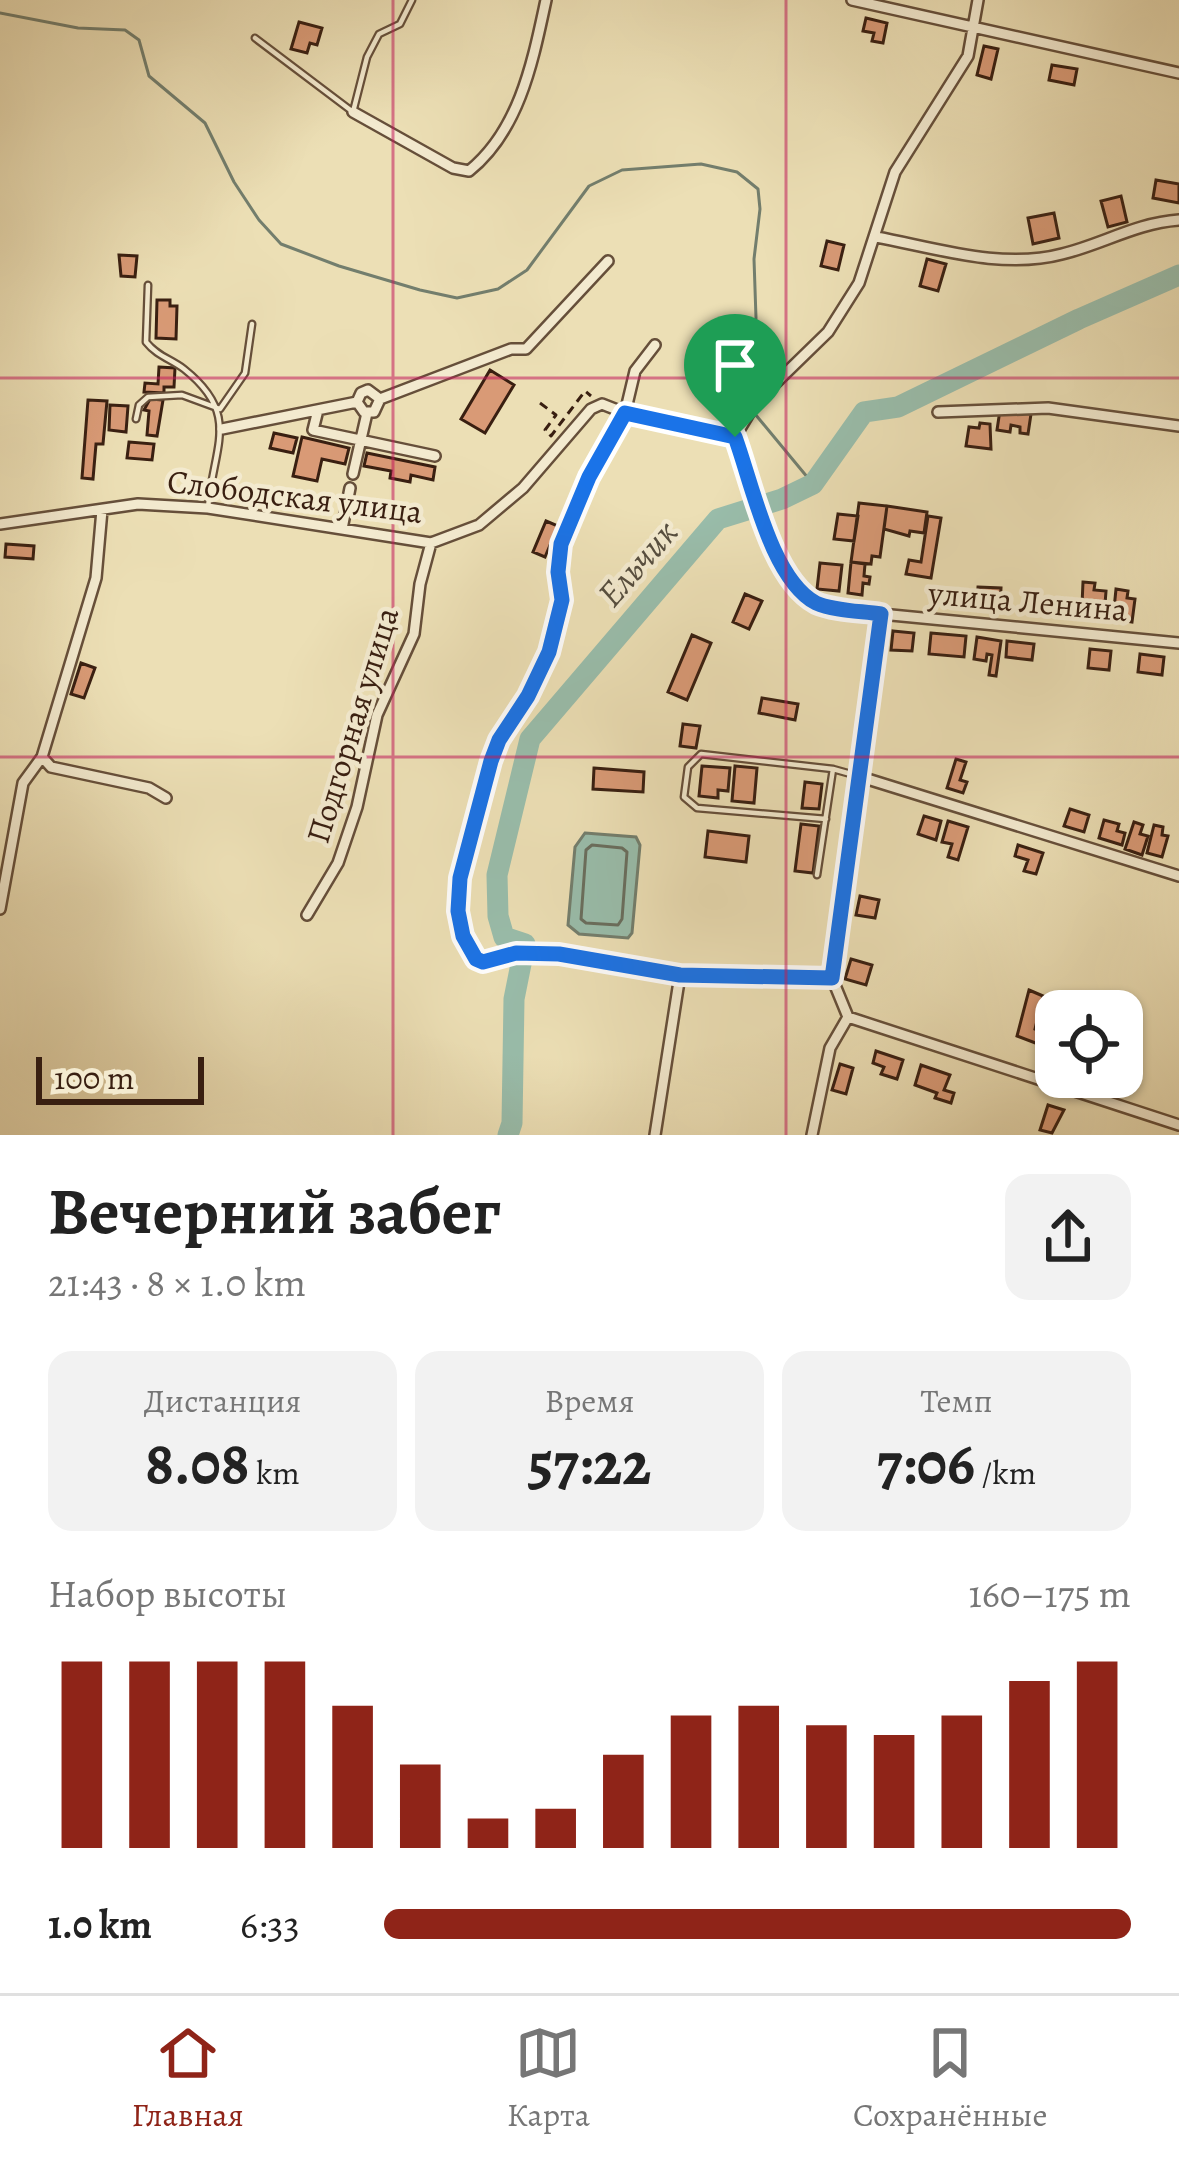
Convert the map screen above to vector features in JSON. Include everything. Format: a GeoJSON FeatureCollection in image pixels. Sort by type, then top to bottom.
{"type":"FeatureCollection","features":[{"type":"Feature","properties":{"kind":"street"},"geometry":{"type":"LineString","coordinates":[[352,112],[453,168],[469,170],[486,157],[520,97],[547,0]]}},
{"type":"Feature","properties":{"kind":"street"},"geometry":{"type":"LineString","coordinates":[[852,0],[1179,73]]}},
{"type":"Feature","properties":{"kind":"street"},"geometry":{"type":"LineString","coordinates":[[602,404],[735,437],[757,401],[828,332],[859,284],[895,172],[968,56],[979,0]]}},
{"type":"Feature","properties":{"kind":"street"},"geometry":{"type":"LineString","coordinates":[[876,237],[1012,262],[1062,254],[1149,222],[1179,220]]}},
{"type":"Feature","properties":{"kind":"street"},"geometry":{"type":"LineString","coordinates":[[380,399],[511,349],[526,349],[608,261]]}},
{"type":"Feature","properties":{"kind":"street"},"geometry":{"type":"LineString","coordinates":[[655,344],[635,371],[625,413],[570,518],[558,559],[562,600],[556,630],[540,674],[499,740],[460,878],[458,911],[463,936],[476,959],[483,962],[516,953],[559,954],[680,975],[832,978]]}},
{"type":"Feature","properties":{"kind":"street"},"geometry":{"type":"LineString","coordinates":[[357,402],[368,390],[380,399]]}},
{"type":"Feature","properties":{"kind":"street"},"geometry":{"type":"LineString","coordinates":[[367,413],[377,409],[380,399]]}},
{"type":"Feature","properties":{"kind":"street"},"geometry":{"type":"LineString","coordinates":[[222,429],[357,402]]}},
{"type":"Feature","properties":{"kind":"street"},"geometry":{"type":"LineString","coordinates":[[357,402],[367,413]]}},
{"type":"Feature","properties":{"kind":"street","name":"Слободская улица"},"geometry":{"type":"LineString","coordinates":[[0,524],[138,504],[208,508],[431,542],[479,525],[523,488],[591,409],[602,404]]}},
{"type":"Feature","properties":{"kind":"street"},"geometry":{"type":"LineString","coordinates":[[938,412],[1048,408],[1179,426]]}},
{"type":"Feature","properties":{"kind":"street"},"geometry":{"type":"LineString","coordinates":[[318,410],[313,430],[435,456]]}},
{"type":"Feature","properties":{"kind":"street"},"geometry":{"type":"LineString","coordinates":[[353,474],[367,413]]}},
{"type":"Feature","properties":{"kind":"street","name":"улица Ленина"},"geometry":{"type":"LineString","coordinates":[[735,437],[768,533],[793,584],[819,604],[1179,643]]}},
{"type":"Feature","properties":{"kind":"street"},"geometry":{"type":"LineString","coordinates":[[342,529],[350,488]]}},
{"type":"Feature","properties":{"kind":"street"},"geometry":{"type":"LineString","coordinates":[[0,909],[23,783],[42,757],[96,578],[102,510]]}},
{"type":"Feature","properties":{"kind":"street","name":"Подгорная улица"},"geometry":{"type":"LineString","coordinates":[[307,915],[338,863],[357,807],[377,715],[415,634],[420,584],[431,542]]}},
{"type":"Feature","properties":{"kind":"street"},"geometry":{"type":"LineString","coordinates":[[881,614],[832,978],[848,1017],[1179,1125]]}},
{"type":"Feature","properties":{"kind":"street"},"geometry":{"type":"LineString","coordinates":[[42,757],[51,767],[149,788],[166,798]]}},
{"type":"Feature","properties":{"kind":"street"},"geometry":{"type":"LineString","coordinates":[[862,777],[1179,877]]}},
{"type":"Feature","properties":{"kind":"street"},"geometry":{"type":"LineString","coordinates":[[655,1135],[680,975]]}},
{"type":"Feature","properties":{"kind":"street"},"geometry":{"type":"LineString","coordinates":[[812,1135],[830,1048],[848,1017]]}},
{"type":"Feature","properties":{"kind":"lane"},"geometry":{"type":"LineString","coordinates":[[255,38],[352,112],[379,34],[400,24],[412,0]]}},
{"type":"Feature","properties":{"kind":"lane"},"geometry":{"type":"LineString","coordinates":[[148,285],[146,342],[156,354],[184,369],[220,409],[222,429],[208,508]]}},
{"type":"Feature","properties":{"kind":"lane"},"geometry":{"type":"LineString","coordinates":[[220,409],[245,373],[252,324]]}},
{"type":"Feature","properties":{"kind":"lane"},"geometry":{"type":"LineString","coordinates":[[136,419],[139,405],[148,397],[182,395],[220,409]]}},
{"type":"Feature","properties":{"kind":"lane"},"geometry":{"type":"LineString","coordinates":[[826,819],[698,808],[684,797],[688,767],[701,754],[833,769],[862,777]]}},
{"type":"Feature","properties":{"kind":"lane"},"geometry":{"type":"LineString","coordinates":[[817,875],[833,769]]}},
{"type":"Feature","properties":{"kind":"path"},"geometry":{"type":"LineString","coordinates":[[540,403],[556,415],[544,430],[551,436],[585,391],[602,404]]}},
{"type":"Feature","properties":{"kind":"water"},"geometry":{"type":"Polygon","coordinates":[[[585,833],[636,837],[640,845],[628,938],[579,934],[568,925],[575,847],[585,833]]]}},
{"type":"Feature","properties":{"kind":"building"},"geometry":{"type":"Polygon","coordinates":[[[866,18],[887,23],[883,43],[872,41],[874,33],[863,31],[866,18]]]}},
{"type":"Feature","properties":{"kind":"building"},"geometry":{"type":"Polygon","coordinates":[[[299,22],[322,28],[317,45],[310,43],[307,53],[291,49],[299,22]]]}},
{"type":"Feature","properties":{"kind":"building"},"geometry":{"type":"Polygon","coordinates":[[[984,46],[998,49],[991,79],[977,75],[984,46]]]}},
{"type":"Feature","properties":{"kind":"building"},"geometry":{"type":"Polygon","coordinates":[[[1052,65],[1077,69],[1074,85],[1049,80],[1052,65]]]}},
{"type":"Feature","properties":{"kind":"building"},"geometry":{"type":"Polygon","coordinates":[[[1156,180],[1179,184],[1179,203],[1153,198],[1156,180]]]}},
{"type":"Feature","properties":{"kind":"building"},"geometry":{"type":"Polygon","coordinates":[[[1121,196],[1127,222],[1108,227],[1101,201],[1121,196]]]}},
{"type":"Feature","properties":{"kind":"building"},"geometry":{"type":"Polygon","coordinates":[[[1054,213],[1059,238],[1033,244],[1028,218],[1054,213]]]}},
{"type":"Feature","properties":{"kind":"building"},"geometry":{"type":"Polygon","coordinates":[[[827,241],[844,245],[838,270],[821,266],[827,241]]]}},
{"type":"Feature","properties":{"kind":"building"},"geometry":{"type":"Polygon","coordinates":[[[119,255],[137,256],[135,277],[121,276],[119,255]]]}},
{"type":"Feature","properties":{"kind":"building"},"geometry":{"type":"Polygon","coordinates":[[[927,259],[946,264],[938,291],[920,286],[927,259]]]}},
{"type":"Feature","properties":{"kind":"building"},"geometry":{"type":"Polygon","coordinates":[[[157,300],[170,300],[170,306],[177,306],[176,339],[156,338],[157,300]]]}},
{"type":"Feature","properties":{"kind":"building"},"geometry":{"type":"Polygon","coordinates":[[[159,367],[175,368],[174,387],[164,387],[164,393],[144,392],[145,383],[158,384],[159,367]]]}},
{"type":"Feature","properties":{"kind":"building"},"geometry":{"type":"Polygon","coordinates":[[[490,370],[514,385],[485,433],[461,419],[490,370]]]}},
{"type":"Feature","properties":{"kind":"building"},"geometry":{"type":"Polygon","coordinates":[[[150,399],[163,400],[157,436],[147,435],[149,411],[144,410],[150,399]]]}},
{"type":"Feature","properties":{"kind":"building"},"geometry":{"type":"Polygon","coordinates":[[[88,400],[107,401],[103,444],[96,444],[93,479],[82,478],[88,400]]]}},
{"type":"Feature","properties":{"kind":"building"},"geometry":{"type":"Polygon","coordinates":[[[110,405],[128,406],[126,432],[109,430],[110,405]]]}},
{"type":"Feature","properties":{"kind":"building"},"geometry":{"type":"Polygon","coordinates":[[[1000,410],[1031,414],[1028,434],[1011,425],[1010,432],[997,430],[1000,410]]]}},
{"type":"Feature","properties":{"kind":"building"},"geometry":{"type":"Polygon","coordinates":[[[980,423],[990,424],[991,449],[966,446],[969,427],[979,428],[980,423]]]}},
{"type":"Feature","properties":{"kind":"building"},"geometry":{"type":"Polygon","coordinates":[[[274,433],[297,438],[293,453],[270,448],[274,433]]]}},
{"type":"Feature","properties":{"kind":"building"},"geometry":{"type":"Polygon","coordinates":[[[302,437],[349,448],[345,464],[322,459],[317,481],[293,476],[302,437]]]}},
{"type":"Feature","properties":{"kind":"building"},"geometry":{"type":"Polygon","coordinates":[[[129,442],[154,444],[152,460],[127,458],[129,442]]]}},
{"type":"Feature","properties":{"kind":"building"},"geometry":{"type":"Polygon","coordinates":[[[367,453],[435,467],[433,480],[411,475],[410,482],[390,478],[391,471],[364,466],[367,453]]]}},
{"type":"Feature","properties":{"kind":"building"},"geometry":{"type":"Polygon","coordinates":[[[859,503],[887,506],[880,557],[872,556],[871,564],[851,562],[859,503]]]}},
{"type":"Feature","properties":{"kind":"building"},"geometry":{"type":"Polygon","coordinates":[[[887,506],[927,512],[924,533],[910,531],[909,536],[884,529],[887,506]]]}},
{"type":"Feature","properties":{"kind":"building"},"geometry":{"type":"Polygon","coordinates":[[[838,514],[858,516],[854,541],[834,539],[838,514]]]}},
{"type":"Feature","properties":{"kind":"building"},"geometry":{"type":"Polygon","coordinates":[[[928,516],[941,518],[931,578],[906,574],[909,560],[921,562],[928,516]]]}},
{"type":"Feature","properties":{"kind":"building"},"geometry":{"type":"Polygon","coordinates":[[[546,521],[558,526],[545,557],[533,552],[546,521]]]}},
{"type":"Feature","properties":{"kind":"building"},"geometry":{"type":"Polygon","coordinates":[[[6,544],[34,546],[33,559],[5,557],[6,544]]]}},
{"type":"Feature","properties":{"kind":"building"},"geometry":{"type":"Polygon","coordinates":[[[851,562],[865,564],[864,576],[870,577],[869,584],[863,583],[862,595],[848,593],[851,562]]]}},
{"type":"Feature","properties":{"kind":"building"},"geometry":{"type":"Polygon","coordinates":[[[820,563],[842,565],[839,591],[817,589],[820,563]]]}},
{"type":"Feature","properties":{"kind":"building"},"geometry":{"type":"Polygon","coordinates":[[[1083,582],[1106,591],[1104,617],[1086,616],[1083,582]]]}},
{"type":"Feature","properties":{"kind":"building"},"geometry":{"type":"Polygon","coordinates":[[[978,587],[1001,588],[1000,609],[977,607],[978,587]]]}},
{"type":"Feature","properties":{"kind":"building"},"geometry":{"type":"Polygon","coordinates":[[[1116,589],[1128,591],[1127,598],[1135,599],[1132,622],[1113,619],[1116,589]]]}},
{"type":"Feature","properties":{"kind":"building"},"geometry":{"type":"Polygon","coordinates":[[[745,594],[762,601],[749,629],[733,622],[745,594]]]}},
{"type":"Feature","properties":{"kind":"building"},"geometry":{"type":"Polygon","coordinates":[[[893,631],[914,633],[912,651],[891,650],[893,631]]]}},
{"type":"Feature","properties":{"kind":"building"},"geometry":{"type":"Polygon","coordinates":[[[931,633],[966,636],[964,657],[929,654],[931,633]]]}},
{"type":"Feature","properties":{"kind":"building"},"geometry":{"type":"Polygon","coordinates":[[[692,635],[711,643],[687,700],[668,692],[692,635]]]}},
{"type":"Feature","properties":{"kind":"building"},"geometry":{"type":"Polygon","coordinates":[[[977,637],[1001,641],[996,676],[989,675],[992,655],[987,654],[986,661],[974,659],[977,637]]]}},
{"type":"Feature","properties":{"kind":"building"},"geometry":{"type":"Polygon","coordinates":[[[1007,641],[1034,644],[1032,660],[1006,657],[1007,641]]]}},
{"type":"Feature","properties":{"kind":"building"},"geometry":{"type":"Polygon","coordinates":[[[1090,649],[1111,651],[1109,670],[1088,668],[1090,649]]]}},
{"type":"Feature","properties":{"kind":"building"},"geometry":{"type":"Polygon","coordinates":[[[1140,654],[1164,657],[1162,675],[1138,672],[1140,654]]]}},
{"type":"Feature","properties":{"kind":"building"},"geometry":{"type":"Polygon","coordinates":[[[81,663],[95,668],[84,698],[71,694],[81,663]]]}},
{"type":"Feature","properties":{"kind":"building"},"geometry":{"type":"Polygon","coordinates":[[[762,698],[798,704],[795,720],[759,713],[762,698]]]}},
{"type":"Feature","properties":{"kind":"building"},"geometry":{"type":"Polygon","coordinates":[[[683,724],[700,726],[696,748],[680,746],[683,724]]]}},
{"type":"Feature","properties":{"kind":"building"},"geometry":{"type":"Polygon","coordinates":[[[956,759],[966,762],[960,780],[967,782],[963,793],[947,788],[956,759]]]}},
{"type":"Feature","properties":{"kind":"building"},"geometry":{"type":"Polygon","coordinates":[[[702,766],[730,768],[728,791],[718,790],[718,798],[699,796],[702,766]]]}},
{"type":"Feature","properties":{"kind":"building"},"geometry":{"type":"Polygon","coordinates":[[[735,766],[757,768],[754,803],[732,801],[735,766]]]}},
{"type":"Feature","properties":{"kind":"building"},"geometry":{"type":"Polygon","coordinates":[[[594,768],[644,772],[643,792],[593,789],[594,768]]]}},
{"type":"Feature","properties":{"kind":"building"},"geometry":{"type":"Polygon","coordinates":[[[805,782],[822,784],[819,809],[802,808],[805,782]]]}},
{"type":"Feature","properties":{"kind":"building"},"geometry":{"type":"Polygon","coordinates":[[[1070,809],[1089,815],[1084,832],[1064,826],[1070,809]]]}},
{"type":"Feature","properties":{"kind":"building"},"geometry":{"type":"Polygon","coordinates":[[[924,816],[941,821],[936,840],[918,834],[924,816]]]}},
{"type":"Feature","properties":{"kind":"building"},"geometry":{"type":"Polygon","coordinates":[[[1104,820],[1119,824],[1117,831],[1125,833],[1122,845],[1099,838],[1104,820]]]}},
{"type":"Feature","properties":{"kind":"building"},"geometry":{"type":"Polygon","coordinates":[[[948,821],[968,827],[958,860],[948,857],[952,844],[942,842],[948,821]]]}},
{"type":"Feature","properties":{"kind":"building"},"geometry":{"type":"Polygon","coordinates":[[[1134,822],[1143,825],[1140,834],[1148,836],[1142,855],[1125,849],[1134,822]]]}},
{"type":"Feature","properties":{"kind":"building"},"geometry":{"type":"Polygon","coordinates":[[[801,824],[819,826],[813,873],[795,871],[801,824]]]}},
{"type":"Feature","properties":{"kind":"building"},"geometry":{"type":"Polygon","coordinates":[[[1154,825],[1163,827],[1162,835],[1168,836],[1162,857],[1147,853],[1154,825]]]}},
{"type":"Feature","properties":{"kind":"building"},"geometry":{"type":"Polygon","coordinates":[[[708,831],[749,836],[746,862],[705,857],[708,831]]]}},
{"type":"Feature","properties":{"kind":"building"},"geometry":{"type":"Polygon","coordinates":[[[1018,845],[1043,853],[1036,874],[1024,871],[1028,860],[1015,856],[1018,845]]]}},
{"type":"Feature","properties":{"kind":"building"},"geometry":{"type":"Polygon","coordinates":[[[860,896],[879,900],[875,918],[856,915],[860,896]]]}},
{"type":"Feature","properties":{"kind":"building"},"geometry":{"type":"Polygon","coordinates":[[[851,959],[872,965],[866,985],[845,979],[851,959]]]}},
{"type":"Feature","properties":{"kind":"building"},"geometry":{"type":"Polygon","coordinates":[[[1029,990],[1035,993],[1035,1043],[1017,1036],[1029,990]]]}},
{"type":"Feature","properties":{"kind":"building"},"geometry":{"type":"Polygon","coordinates":[[[876,1051],[903,1060],[897,1079],[881,1074],[884,1067],[873,1063],[876,1051]]]}},
{"type":"Feature","properties":{"kind":"building"},"geometry":{"type":"Polygon","coordinates":[[[840,1064],[853,1068],[846,1094],[832,1090],[840,1064]]]}},
{"type":"Feature","properties":{"kind":"building"},"geometry":{"type":"Polygon","coordinates":[[[921,1065],[950,1075],[944,1090],[954,1093],[951,1103],[915,1085],[921,1065]]]}},
{"type":"Feature","properties":{"kind":"building"},"geometry":{"type":"Polygon","coordinates":[[[1048,1105],[1064,1110],[1052,1133],[1040,1130],[1048,1105]]]}},
{"type":"Feature","properties":{"kind":"waterway"},"geometry":{"type":"LineString","coordinates":[[0,13],[78,28],[125,30],[139,40],[149,76],[205,123],[234,182],[281,244],[339,266],[457,298],[498,289],[527,270],[589,186],[622,170],[701,164],[737,172],[758,189],[760,209],[754,259],[756,318],[746,377],[750,405]]}},
{"type":"Feature","properties":{"kind":"waterway","name":"Ельчик"},"geometry":{"type":"LineString","coordinates":[[508,1135],[514,999],[525,944],[504,937],[498,916],[497,875],[530,739],[718,519],[813,484],[864,412],[898,407],[1179,275]]}},
{"type":"Feature","properties":{"kind":"waterway"},"geometry":{"type":"LineString","coordinates":[[755,414],[813,484]]}},
{"type":"Feature","properties":{"kind":"route"},"geometry":{"type":"LineString","coordinates":[[625,413],[735,437],[768,533],[793,584],[819,604],[881,614],[832,978],[680,975],[559,954],[476,959],[463,936],[458,911],[467,846],[499,740],[549,652],[562,600],[561,544],[589,477],[625,413]]}}]}
